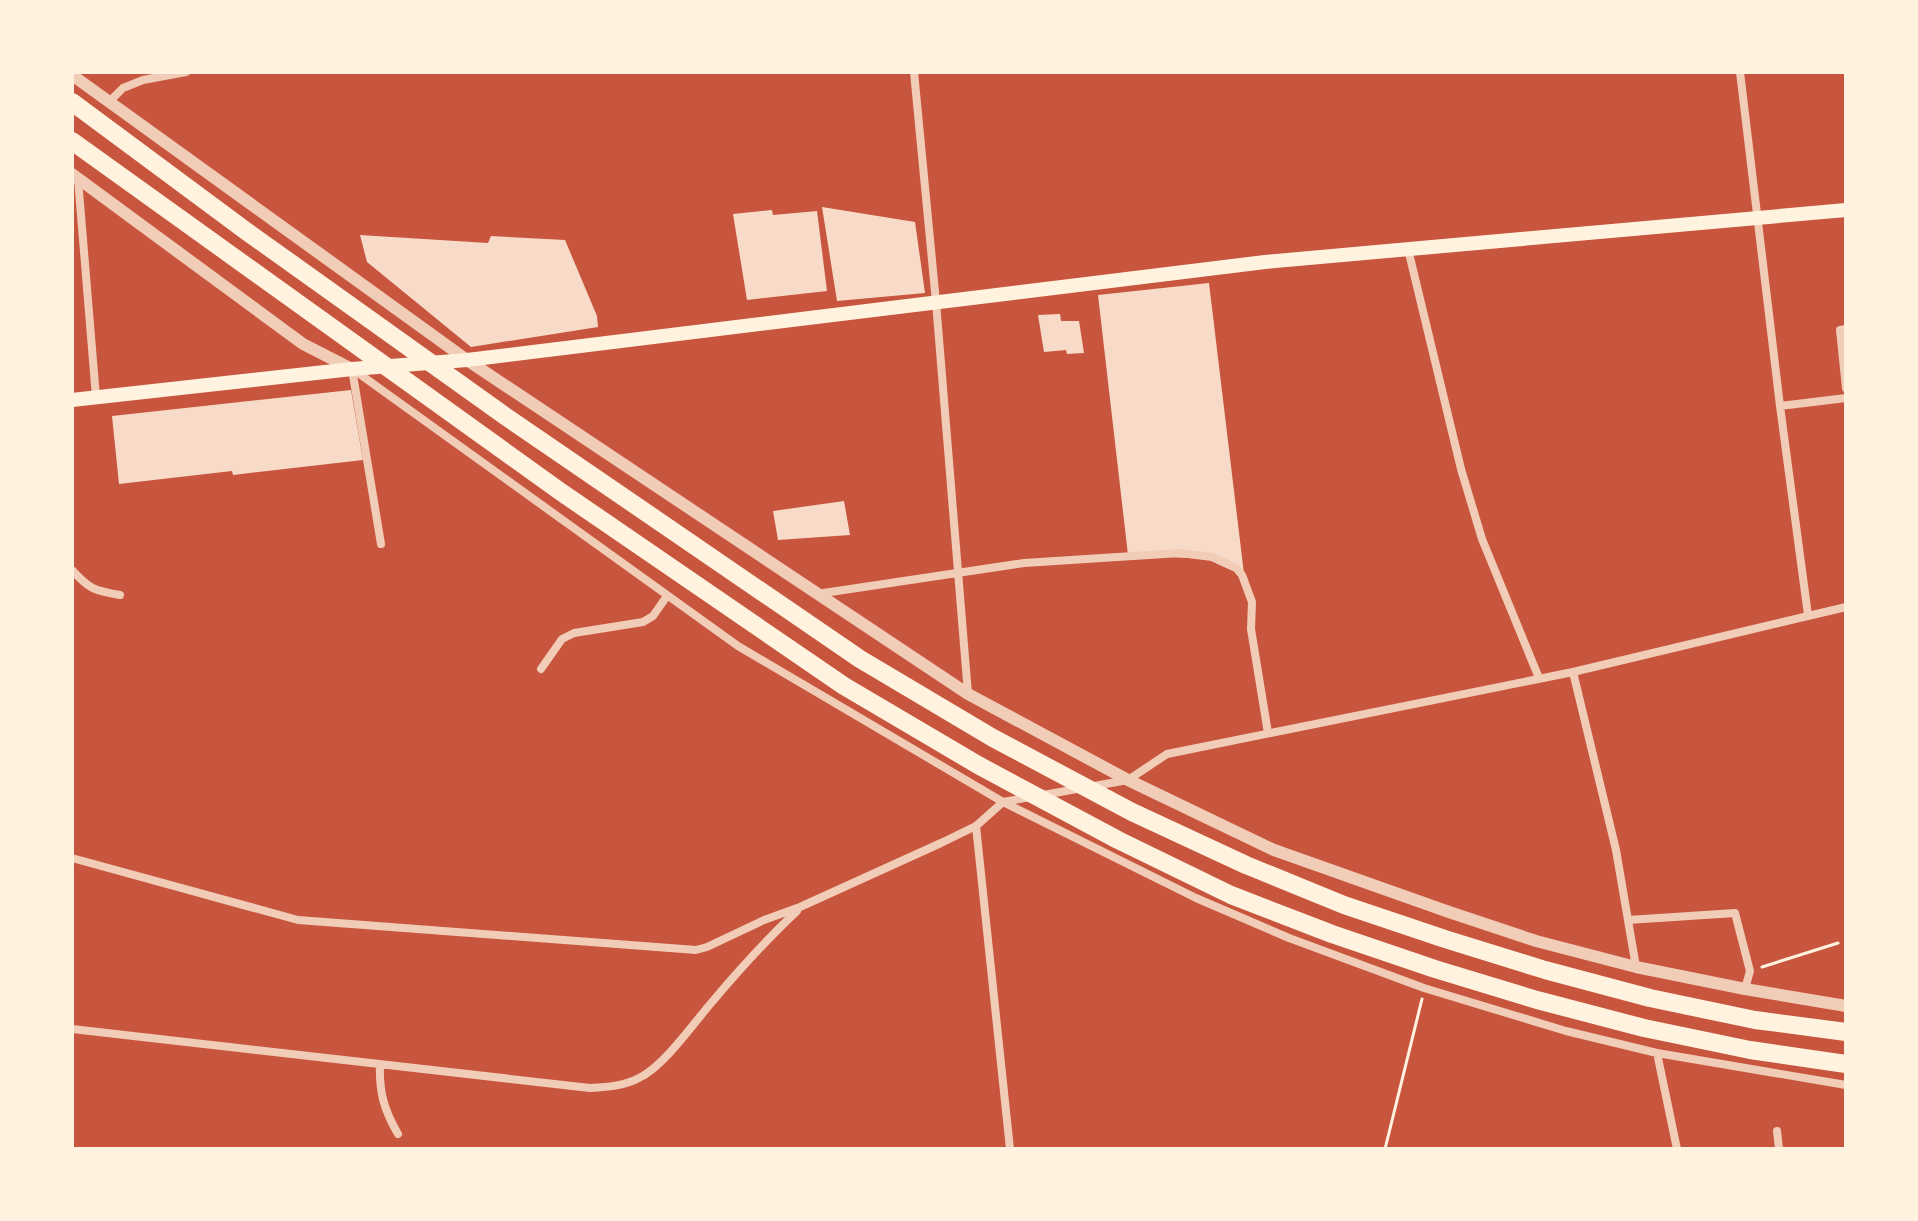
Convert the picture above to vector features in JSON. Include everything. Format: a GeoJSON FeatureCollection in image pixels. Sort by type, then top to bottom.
{"type":"FeatureCollection","features":[{"type":"Feature","properties":{"kind":"highway"},"geometry":{"type":"LineString","coordinates":[[72,102],[492,407],[860,659],[993,738],[1132,812],[1246,865],[1344,905],[1545,970],[1650,998],[1755,1020],[1846,1032]]}},
{"type":"Feature","properties":{"kind":"highway"},"geometry":{"type":"LineString","coordinates":[[72,141],[561,492],[844,686],[978,765],[1118,840],[1231,895],[1435,969],[1644,1028],[1750,1050],[1846,1064]]}},
{"type":"Feature","properties":{"kind":"main road"},"geometry":{"type":"LineString","coordinates":[[72,400],[352,369],[467,360],[1265,262],[1846,210]]}},
{"type":"Feature","properties":{"kind":"street"},"geometry":{"type":"LineString","coordinates":[[110,101],[123,88],[143,80],[186,72]]}},
{"type":"Feature","properties":{"kind":"street"},"geometry":{"type":"LineString","coordinates":[[914,72],[968,694]]}},
{"type":"Feature","properties":{"kind":"street"},"geometry":{"type":"LineString","coordinates":[[1740,72],[1808,615]]}},
{"type":"Feature","properties":{"kind":"street"},"geometry":{"type":"LineString","coordinates":[[72,75],[467,360],[817,594],[968,694],[1128,780],[1274,850],[1536,941],[1636,967],[1846,1006]]}},
{"type":"Feature","properties":{"kind":"street"},"geometry":{"type":"LineString","coordinates":[[75,176],[77,226],[96,397]]}},
{"type":"Feature","properties":{"kind":"street"},"geometry":{"type":"LineString","coordinates":[[75,176],[303,344],[352,369],[738,646],[1003,802],[1196,898],[1289,938],[1424,988],[1566,1031],[1657,1053],[1846,1085]]}},
{"type":"Feature","properties":{"kind":"street"},"geometry":{"type":"LineString","coordinates":[[1408,249],[1461,469],[1482,539],[1539,678]]}},
{"type":"Feature","properties":{"kind":"street"},"geometry":{"type":"LineString","coordinates":[[1846,329],[1840,330],[1846,388]]}},
{"type":"Feature","properties":{"kind":"street"},"geometry":{"type":"LineString","coordinates":[[352,369],[381,544]]}},
{"type":"Feature","properties":{"kind":"street"},"geometry":{"type":"LineString","coordinates":[[1780,406],[1846,398]]}},
{"type":"Feature","properties":{"kind":"street"},"geometry":{"type":"LineString","coordinates":[[817,594],[1024,563],[1180,553],[1212,557],[1236,568],[1242,575],[1252,602],[1251,629],[1268,733]]}},
{"type":"Feature","properties":{"kind":"street"},"geometry":{"type":"LineString","coordinates":[[72,570],[96,591],[120,595]]}},
{"type":"Feature","properties":{"kind":"street"},"geometry":{"type":"LineString","coordinates":[[541,669],[562,639],[574,633],[643,622],[653,616],[667,596]]}},
{"type":"Feature","properties":{"kind":"street"},"geometry":{"type":"LineString","coordinates":[[72,858],[298,920],[696,950],[800,907],[976,826],[1003,802],[1128,780],[1167,754],[1573,672],[1846,607]]}},
{"type":"Feature","properties":{"kind":"street"},"geometry":{"type":"LineString","coordinates":[[1573,672],[1616,850],[1636,967]]}},
{"type":"Feature","properties":{"kind":"street"},"geometry":{"type":"LineString","coordinates":[[976,826],[1010,1149]]}},
{"type":"Feature","properties":{"kind":"street"},"geometry":{"type":"LineString","coordinates":[[72,1029],[590,1088],[609,1087],[641,1077],[672,1049],[749,958],[800,907]]}},
{"type":"Feature","properties":{"kind":"street"},"geometry":{"type":"LineString","coordinates":[[1628,920],[1735,913],[1750,971],[1745,989]]}},
{"type":"Feature","properties":{"kind":"street"},"geometry":{"type":"LineString","coordinates":[[1657,1053],[1677,1149]]}},
{"type":"Feature","properties":{"kind":"street"},"geometry":{"type":"LineString","coordinates":[[380,1065],[383,1104],[398,1134]]}},
{"type":"Feature","properties":{"kind":"street"},"geometry":{"type":"LineString","coordinates":[[1777,1131],[1779,1149]]}},
{"type":"Feature","properties":{"kind":"path"},"geometry":{"type":"LineString","coordinates":[[1750,971],[1838,943]]}},
{"type":"Feature","properties":{"kind":"path"},"geometry":{"type":"LineString","coordinates":[[1385,1149],[1424,988]]}},
{"type":"Feature","properties":{"kind":"building"},"geometry":{"type":"Polygon","coordinates":[[[822,207],[915,222],[925,293],[837,301],[822,207]]]}},
{"type":"Feature","properties":{"kind":"building"},"geometry":{"type":"Polygon","coordinates":[[[772,210],[773,215],[817,211],[827,291],[747,300],[733,214],[772,210]]]}},
{"type":"Feature","properties":{"kind":"building"},"geometry":{"type":"Polygon","coordinates":[[[360,235],[488,243],[491,236],[565,240],[597,316],[598,327],[471,347],[367,262],[360,235]]]}},
{"type":"Feature","properties":{"kind":"building"},"geometry":{"type":"Polygon","coordinates":[[[1209,283],[1244,574],[1211,559],[1128,555],[1098,295],[1209,283]]]}},
{"type":"Feature","properties":{"kind":"building"},"geometry":{"type":"Polygon","coordinates":[[[1060,314],[1061,321],[1079,321],[1084,353],[1067,354],[1066,350],[1044,352],[1038,315],[1060,314]]]}},
{"type":"Feature","properties":{"kind":"building"},"geometry":{"type":"Polygon","coordinates":[[[351,390],[363,460],[119,484],[112,416],[351,390]]]}},
{"type":"Feature","properties":{"kind":"building"},"geometry":{"type":"Polygon","coordinates":[[[844,501],[850,535],[778,540],[773,511],[844,501]]]}}]}
